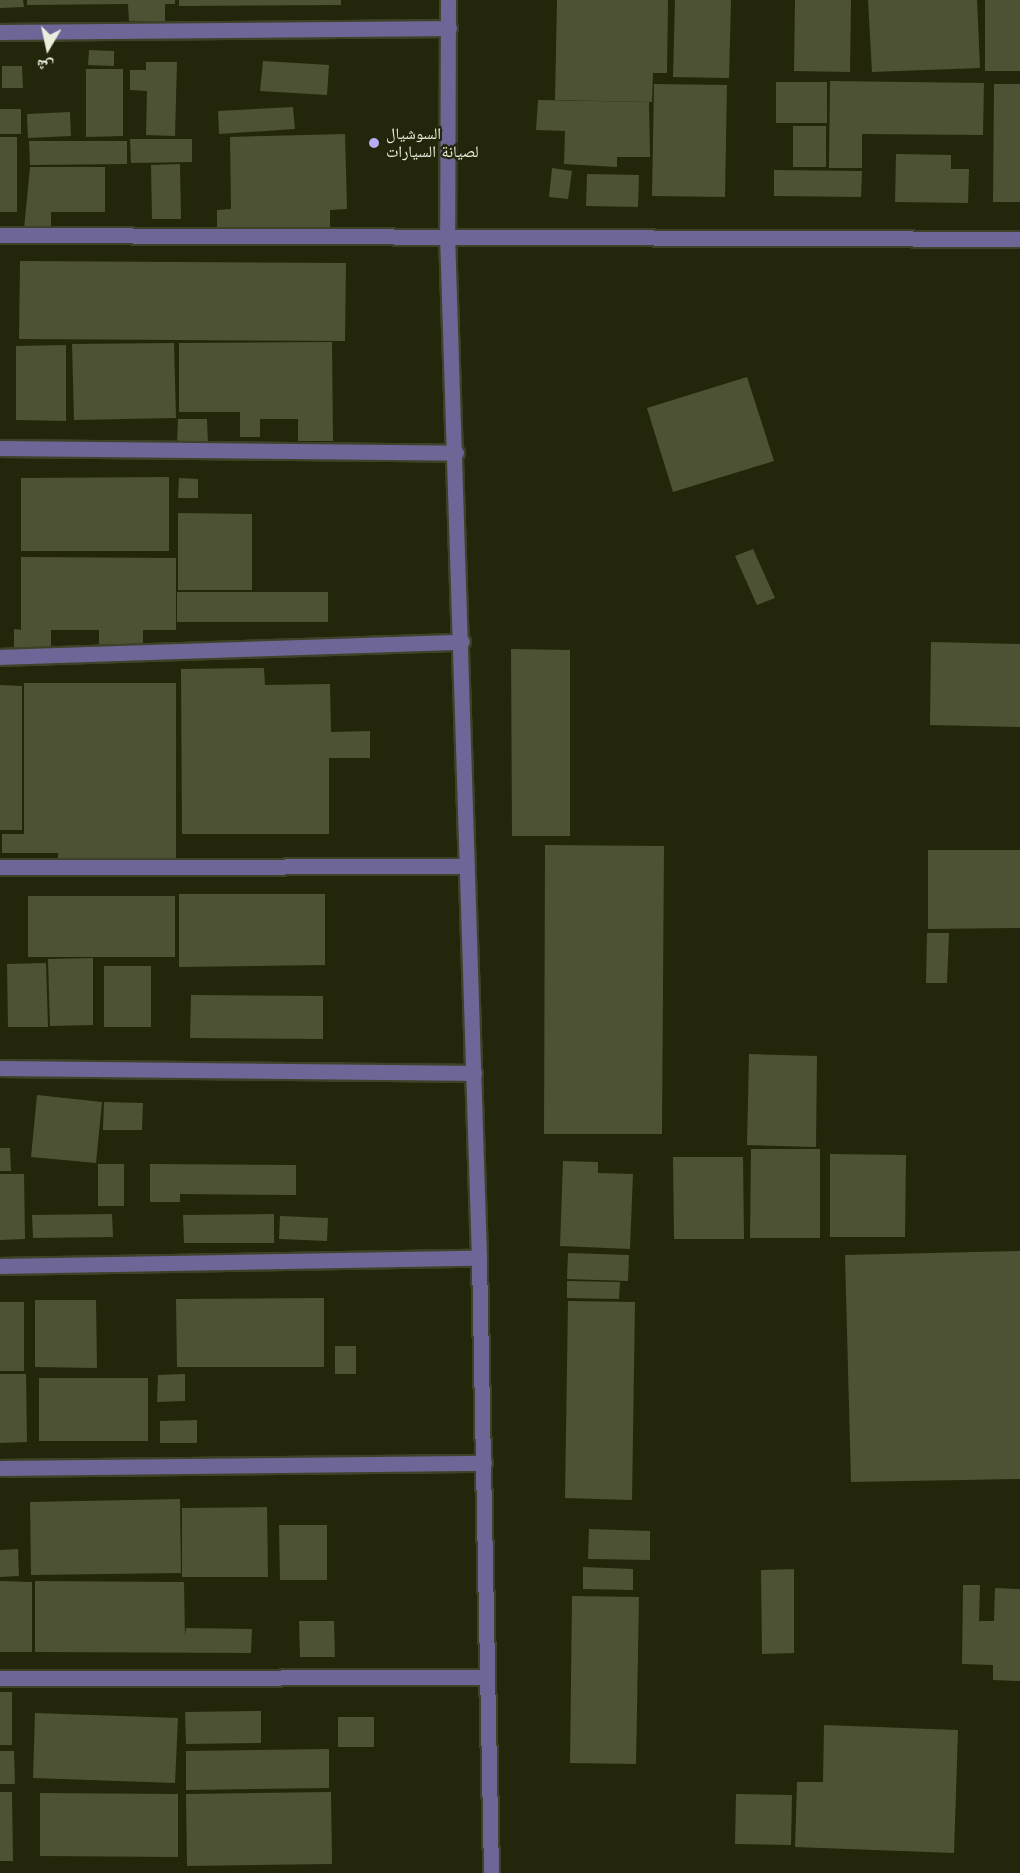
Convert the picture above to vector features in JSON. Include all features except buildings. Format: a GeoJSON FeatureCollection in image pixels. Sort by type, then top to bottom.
{"type":"FeatureCollection","features":[{"type":"Feature","properties":{"kind":"street"},"geometry":{"type":"LineString","coordinates":[[448,0],[447,234],[462,642],[466,866],[479,1258],[491,1873]]}},
{"type":"Feature","properties":{"kind":"street"},"geometry":{"type":"LineString","coordinates":[[0,32],[449,28]]}},
{"type":"Feature","properties":{"kind":"street"},"geometry":{"type":"LineString","coordinates":[[0,235],[447,234],[1020,239]]}},
{"type":"Feature","properties":{"kind":"street"},"geometry":{"type":"LineString","coordinates":[[0,448],[456,453]]}},
{"type":"Feature","properties":{"kind":"street"},"geometry":{"type":"LineString","coordinates":[[0,657],[462,642]]}},
{"type":"Feature","properties":{"kind":"street"},"geometry":{"type":"LineString","coordinates":[[0,867],[466,866]]}},
{"type":"Feature","properties":{"kind":"street"},"geometry":{"type":"LineString","coordinates":[[0,1068],[474,1072]]}},
{"type":"Feature","properties":{"kind":"street"},"geometry":{"type":"LineString","coordinates":[[0,1266],[479,1258]]}},
{"type":"Feature","properties":{"kind":"street"},"geometry":{"type":"LineString","coordinates":[[0,1468],[484,1462]]}},
{"type":"Feature","properties":{"kind":"street"},"geometry":{"type":"LineString","coordinates":[[0,1678],[486,1677]]}},
{"type":"Feature","properties":{"kind":"place","name":"السوشيال لصيانة السيارات"},"geometry":{"type":"Point","coordinates":[374,143]}}]}
